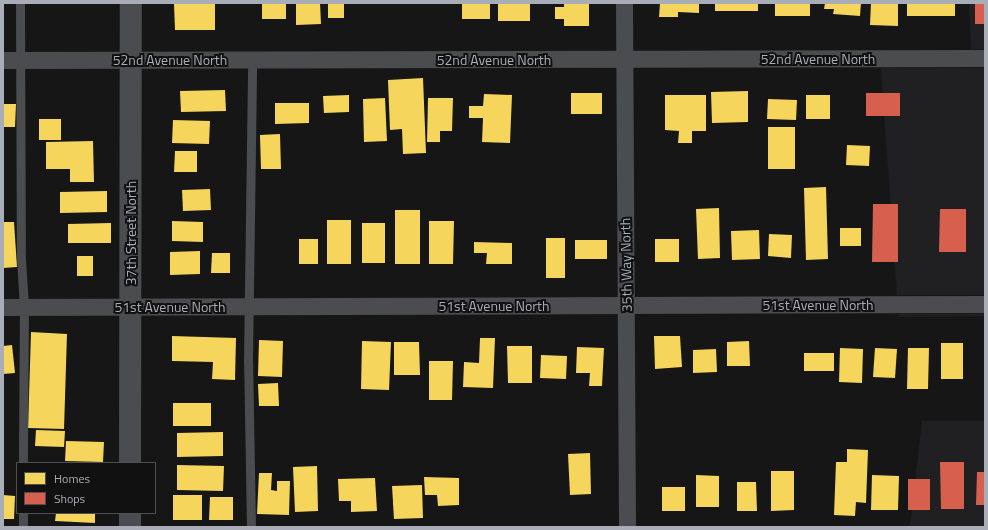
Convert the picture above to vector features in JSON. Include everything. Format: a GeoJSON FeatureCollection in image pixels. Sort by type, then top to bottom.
{"type":"FeatureCollection","features":[{"type":"Feature","properties":{"kind":"street","name":"37th Street North"},"geometry":{"type":"LineString","coordinates":[[130,462],[131,3]]}},
{"type":"Feature","properties":{"kind":"street","name":"35th Way North"},"geometry":{"type":"LineString","coordinates":[[624,3],[623,60],[627,527]]}},
{"type":"Feature","properties":{"kind":"street","name":"52nd Avenue North"},"geometry":{"type":"LineString","coordinates":[[3,60],[623,60],[985,58]]}},
{"type":"Feature","properties":{"kind":"street","name":"51st Avenue North"},"geometry":{"type":"LineString","coordinates":[[3,307],[985,304]]}},
{"type":"Feature","properties":{"kind":"street"},"geometry":{"type":"LineString","coordinates":[[130,514],[130,527]]}},
{"type":"Feature","properties":{"kind":"lane"},"geometry":{"type":"LineString","coordinates":[[20,3],[22,60],[21,258],[24,307],[23,462]]}},
{"type":"Feature","properties":{"kind":"lane"},"geometry":{"type":"LineString","coordinates":[[251,527],[248,361],[252,60]]}},
{"type":"Feature","properties":{"kind":"lane"},"geometry":{"type":"LineString","coordinates":[[23,514],[23,527]]}},
{"type":"Feature","properties":{"kind":"shaded area"},"geometry":{"type":"Polygon","coordinates":[[[969,3],[985,3],[985,49],[971,49],[969,3]]]}},
{"type":"Feature","properties":{"kind":"shaded area"},"geometry":{"type":"Polygon","coordinates":[[[881,68],[985,68],[985,295],[897,295],[881,68]]]}},
{"type":"Feature","properties":{"kind":"shaded area"},"geometry":{"type":"Polygon","coordinates":[[[898,314],[985,314],[985,316],[899,317],[898,314]]]}},
{"type":"Feature","properties":{"kind":"shaded area"},"geometry":{"type":"Polygon","coordinates":[[[922,421],[985,421],[985,527],[910,527],[922,421]]]}},
{"type":"Feature","properties":{"kind":"building: Homes"},"geometry":{"type":"Polygon","coordinates":[[[215,3],[215,30],[175,30],[174,4],[215,3]]]}},
{"type":"Feature","properties":{"kind":"building: Homes"},"geometry":{"type":"Polygon","coordinates":[[[262,3],[286,3],[286,19],[262,19],[262,3]]]}},
{"type":"Feature","properties":{"kind":"building: Homes"},"geometry":{"type":"Polygon","coordinates":[[[296,3],[320,3],[321,24],[296,25],[296,3]]]}},
{"type":"Feature","properties":{"kind":"building: Homes"},"geometry":{"type":"Polygon","coordinates":[[[328,3],[344,3],[344,18],[328,18],[328,3]]]}},
{"type":"Feature","properties":{"kind":"building: Homes"},"geometry":{"type":"Polygon","coordinates":[[[462,3],[490,3],[490,19],[462,19],[462,3]]]}},
{"type":"Feature","properties":{"kind":"building: Homes"},"geometry":{"type":"Polygon","coordinates":[[[498,3],[530,3],[530,21],[498,21],[498,3]]]}},
{"type":"Feature","properties":{"kind":"building: Homes"},"geometry":{"type":"Polygon","coordinates":[[[564,3],[589,3],[589,26],[564,26],[564,19],[555,19],[555,7],[564,7],[564,3]]]}},
{"type":"Feature","properties":{"kind":"building: Homes"},"geometry":{"type":"Polygon","coordinates":[[[660,3],[699,3],[699,13],[678,12],[678,17],[659,17],[660,3]]]}},
{"type":"Feature","properties":{"kind":"building: Homes"},"geometry":{"type":"Polygon","coordinates":[[[715,3],[758,3],[758,11],[715,11],[715,3]]]}},
{"type":"Feature","properties":{"kind":"building: Homes"},"geometry":{"type":"Polygon","coordinates":[[[775,3],[810,3],[810,16],[775,16],[775,3]]]}},
{"type":"Feature","properties":{"kind":"building: Homes"},"geometry":{"type":"Polygon","coordinates":[[[825,3],[861,3],[860,16],[833,14],[834,9],[824,9],[825,3]]]}},
{"type":"Feature","properties":{"kind":"building: Homes"},"geometry":{"type":"Polygon","coordinates":[[[871,3],[898,3],[898,26],[870,25],[871,3]]]}},
{"type":"Feature","properties":{"kind":"building: Homes"},"geometry":{"type":"Polygon","coordinates":[[[907,3],[955,3],[955,16],[907,16],[907,3]]]}},
{"type":"Feature","properties":{"kind":"building: Homes"},"geometry":{"type":"Polygon","coordinates":[[[423,78],[426,153],[403,154],[402,129],[390,130],[388,80],[423,78]]]}},
{"type":"Feature","properties":{"kind":"building: Homes"},"geometry":{"type":"Polygon","coordinates":[[[225,90],[226,111],[181,112],[180,91],[225,90]]]}},
{"type":"Feature","properties":{"kind":"building: Homes"},"geometry":{"type":"Polygon","coordinates":[[[748,91],[748,122],[712,123],[711,92],[748,91]]]}},
{"type":"Feature","properties":{"kind":"building: Homes"},"geometry":{"type":"Polygon","coordinates":[[[571,93],[602,93],[602,114],[571,114],[571,93]]]}},
{"type":"Feature","properties":{"kind":"building: Homes"},"geometry":{"type":"Polygon","coordinates":[[[484,94],[512,95],[510,143],[482,142],[483,118],[469,118],[469,106],[483,106],[484,94]]]}},
{"type":"Feature","properties":{"kind":"building: Homes"},"geometry":{"type":"Polygon","coordinates":[[[349,95],[349,112],[324,113],[323,96],[349,95]]]}},
{"type":"Feature","properties":{"kind":"building: Homes"},"geometry":{"type":"Polygon","coordinates":[[[665,95],[706,95],[706,131],[692,131],[692,143],[678,143],[679,131],[665,130],[665,95]]]}},
{"type":"Feature","properties":{"kind":"building: Homes"},"geometry":{"type":"Polygon","coordinates":[[[806,95],[830,95],[830,119],[806,119],[806,95]]]}},
{"type":"Feature","properties":{"kind":"building: Homes"},"geometry":{"type":"Polygon","coordinates":[[[385,98],[387,141],[364,142],[363,99],[385,98]]]}},
{"type":"Feature","properties":{"kind":"building: Homes"},"geometry":{"type":"Polygon","coordinates":[[[428,98],[453,98],[452,131],[440,131],[440,142],[427,142],[428,98]]]}},
{"type":"Feature","properties":{"kind":"building: Homes"},"geometry":{"type":"Polygon","coordinates":[[[768,99],[797,100],[796,120],[767,119],[768,99]]]}},
{"type":"Feature","properties":{"kind":"building: Homes"},"geometry":{"type":"Polygon","coordinates":[[[275,103],[309,103],[309,123],[275,124],[275,103]]]}},
{"type":"Feature","properties":{"kind":"building: Homes"},"geometry":{"type":"Polygon","coordinates":[[[3,104],[16,104],[15,127],[3,127],[3,104]]]}},
{"type":"Feature","properties":{"kind":"building: Homes"},"geometry":{"type":"Polygon","coordinates":[[[39,119],[61,119],[61,140],[39,140],[39,119]]]}},
{"type":"Feature","properties":{"kind":"building: Homes"},"geometry":{"type":"Polygon","coordinates":[[[173,120],[210,121],[209,144],[172,143],[173,120]]]}},
{"type":"Feature","properties":{"kind":"building: Homes"},"geometry":{"type":"Polygon","coordinates":[[[768,127],[795,127],[795,169],[768,169],[768,127]]]}},
{"type":"Feature","properties":{"kind":"building: Homes"},"geometry":{"type":"Polygon","coordinates":[[[280,134],[281,169],[261,169],[260,135],[280,134]]]}},
{"type":"Feature","properties":{"kind":"building: Homes"},"geometry":{"type":"Polygon","coordinates":[[[93,141],[94,182],[70,182],[70,169],[46,169],[46,142],[93,141]]]}},
{"type":"Feature","properties":{"kind":"building: Homes"},"geometry":{"type":"Polygon","coordinates":[[[847,145],[870,146],[869,166],[846,165],[847,145]]]}},
{"type":"Feature","properties":{"kind":"building: Homes"},"geometry":{"type":"Polygon","coordinates":[[[175,151],[197,151],[197,172],[174,172],[175,151]]]}},
{"type":"Feature","properties":{"kind":"building: Homes"},"geometry":{"type":"Polygon","coordinates":[[[826,187],[828,259],[806,260],[804,188],[826,187]]]}},
{"type":"Feature","properties":{"kind":"building: Homes"},"geometry":{"type":"Polygon","coordinates":[[[210,189],[211,210],[183,211],[182,190],[210,189]]]}},
{"type":"Feature","properties":{"kind":"building: Homes"},"geometry":{"type":"Polygon","coordinates":[[[107,191],[107,212],[60,213],[60,192],[107,191]]]}},
{"type":"Feature","properties":{"kind":"building: Homes"},"geometry":{"type":"Polygon","coordinates":[[[719,208],[720,258],[698,259],[696,209],[719,208]]]}},
{"type":"Feature","properties":{"kind":"building: Homes"},"geometry":{"type":"Polygon","coordinates":[[[395,210],[420,210],[420,264],[395,264],[395,210]]]}},
{"type":"Feature","properties":{"kind":"building: Homes"},"geometry":{"type":"Polygon","coordinates":[[[327,220],[351,220],[351,264],[327,264],[327,220]]]}},
{"type":"Feature","properties":{"kind":"building: Homes"},"geometry":{"type":"Polygon","coordinates":[[[172,221],[203,222],[203,242],[172,241],[172,221]]]}},
{"type":"Feature","properties":{"kind":"building: Homes"},"geometry":{"type":"Polygon","coordinates":[[[429,221],[454,221],[453,264],[429,264],[429,221]]]}},
{"type":"Feature","properties":{"kind":"building: Homes"},"geometry":{"type":"Polygon","coordinates":[[[3,222],[14,222],[17,267],[3,268],[3,222]]]}},
{"type":"Feature","properties":{"kind":"building: Homes"},"geometry":{"type":"Polygon","coordinates":[[[111,223],[111,243],[68,243],[68,224],[111,223]]]}},
{"type":"Feature","properties":{"kind":"building: Homes"},"geometry":{"type":"Polygon","coordinates":[[[362,223],[385,223],[385,263],[362,263],[362,223]]]}},
{"type":"Feature","properties":{"kind":"building: Homes"},"geometry":{"type":"Polygon","coordinates":[[[840,228],[861,228],[861,246],[840,246],[840,228]]]}},
{"type":"Feature","properties":{"kind":"building: Homes"},"geometry":{"type":"Polygon","coordinates":[[[759,230],[760,259],[732,260],[731,231],[759,230]]]}},
{"type":"Feature","properties":{"kind":"building: Homes"},"geometry":{"type":"Polygon","coordinates":[[[769,234],[792,235],[791,258],[768,256],[769,234]]]}},
{"type":"Feature","properties":{"kind":"building: Homes"},"geometry":{"type":"Polygon","coordinates":[[[546,238],[565,238],[565,278],[546,278],[546,238]]]}},
{"type":"Feature","properties":{"kind":"building: Homes"},"geometry":{"type":"Polygon","coordinates":[[[299,239],[318,239],[318,264],[299,264],[299,239]]]}},
{"type":"Feature","properties":{"kind":"building: Homes"},"geometry":{"type":"Polygon","coordinates":[[[655,239],[679,239],[679,262],[655,262],[655,239]]]}},
{"type":"Feature","properties":{"kind":"building: Homes"},"geometry":{"type":"Polygon","coordinates":[[[575,240],[607,240],[607,259],[575,259],[575,240]]]}},
{"type":"Feature","properties":{"kind":"building: Homes"},"geometry":{"type":"Polygon","coordinates":[[[474,242],[512,243],[512,264],[486,264],[487,253],[474,253],[474,242]]]}},
{"type":"Feature","properties":{"kind":"building: Homes"},"geometry":{"type":"Polygon","coordinates":[[[200,251],[200,274],[170,275],[170,252],[200,251]]]}},
{"type":"Feature","properties":{"kind":"building: Homes"},"geometry":{"type":"Polygon","coordinates":[[[212,253],[230,253],[230,273],[211,273],[212,253]]]}},
{"type":"Feature","properties":{"kind":"building: Homes"},"geometry":{"type":"Polygon","coordinates":[[[77,256],[93,256],[93,276],[77,276],[77,256]]]}},
{"type":"Feature","properties":{"kind":"building: Homes"},"geometry":{"type":"Polygon","coordinates":[[[31,332],[67,334],[64,429],[28,428],[31,332]]]}},
{"type":"Feature","properties":{"kind":"building: Homes"},"geometry":{"type":"Polygon","coordinates":[[[172,336],[236,338],[235,380],[212,379],[213,362],[172,361],[172,336]]]}},
{"type":"Feature","properties":{"kind":"building: Homes"},"geometry":{"type":"Polygon","coordinates":[[[654,336],[680,336],[682,367],[655,369],[654,336]]]}},
{"type":"Feature","properties":{"kind":"building: Homes"},"geometry":{"type":"Polygon","coordinates":[[[480,338],[495,338],[493,388],[463,387],[464,362],[479,363],[480,338]]]}},
{"type":"Feature","properties":{"kind":"building: Homes"},"geometry":{"type":"Polygon","coordinates":[[[259,340],[283,341],[282,377],[258,376],[259,340]]]}},
{"type":"Feature","properties":{"kind":"building: Homes"},"geometry":{"type":"Polygon","coordinates":[[[362,341],[391,342],[389,390],[361,389],[362,341]]]}},
{"type":"Feature","properties":{"kind":"building: Homes"},"geometry":{"type":"Polygon","coordinates":[[[749,341],[750,366],[727,366],[727,342],[749,341]]]}},
{"type":"Feature","properties":{"kind":"building: Homes"},"geometry":{"type":"Polygon","coordinates":[[[394,342],[419,342],[420,375],[394,375],[394,342]]]}},
{"type":"Feature","properties":{"kind":"building: Homes"},"geometry":{"type":"Polygon","coordinates":[[[941,343],[963,343],[963,379],[941,379],[941,343]]]}},
{"type":"Feature","properties":{"kind":"building: Homes"},"geometry":{"type":"Polygon","coordinates":[[[12,345],[15,373],[3,374],[3,346],[12,345]]]}},
{"type":"Feature","properties":{"kind":"building: Homes"},"geometry":{"type":"Polygon","coordinates":[[[507,346],[532,346],[532,383],[508,383],[507,346]]]}},
{"type":"Feature","properties":{"kind":"building: Homes"},"geometry":{"type":"Polygon","coordinates":[[[577,347],[604,348],[602,386],[589,386],[590,373],[576,373],[577,347]]]}},
{"type":"Feature","properties":{"kind":"building: Homes"},"geometry":{"type":"Polygon","coordinates":[[[840,348],[863,349],[862,383],[839,382],[840,348]]]}},
{"type":"Feature","properties":{"kind":"building: Homes"},"geometry":{"type":"Polygon","coordinates":[[[875,348],[897,349],[895,378],[873,377],[875,348]]]}},
{"type":"Feature","properties":{"kind":"building: Homes"},"geometry":{"type":"Polygon","coordinates":[[[908,348],[929,348],[928,389],[907,389],[908,348]]]}},
{"type":"Feature","properties":{"kind":"building: Homes"},"geometry":{"type":"Polygon","coordinates":[[[716,349],[717,372],[693,373],[693,350],[716,349]]]}},
{"type":"Feature","properties":{"kind":"building: Homes"},"geometry":{"type":"Polygon","coordinates":[[[804,353],[834,353],[834,371],[804,371],[804,353]]]}},
{"type":"Feature","properties":{"kind":"building: Homes"},"geometry":{"type":"Polygon","coordinates":[[[541,355],[567,356],[566,379],[540,378],[541,355]]]}},
{"type":"Feature","properties":{"kind":"building: Homes"},"geometry":{"type":"Polygon","coordinates":[[[429,361],[453,361],[452,400],[429,400],[429,361]]]}},
{"type":"Feature","properties":{"kind":"building: Homes"},"geometry":{"type":"Polygon","coordinates":[[[278,383],[279,406],[259,406],[258,384],[278,383]]]}},
{"type":"Feature","properties":{"kind":"building: Homes"},"geometry":{"type":"Polygon","coordinates":[[[173,403],[211,403],[211,426],[173,426],[173,403]]]}},
{"type":"Feature","properties":{"kind":"building: Homes"},"geometry":{"type":"Polygon","coordinates":[[[36,430],[65,431],[64,447],[35,446],[36,430]]]}},
{"type":"Feature","properties":{"kind":"building: Homes"},"geometry":{"type":"Polygon","coordinates":[[[223,432],[223,456],[177,457],[177,433],[223,432]]]}},
{"type":"Feature","properties":{"kind":"building: Homes"},"geometry":{"type":"Polygon","coordinates":[[[66,441],[104,442],[103,462],[65,461],[66,441]]]}},
{"type":"Feature","properties":{"kind":"building: Homes"},"geometry":{"type":"Polygon","coordinates":[[[847,449],[868,450],[866,503],[856,502],[855,516],[834,515],[836,462],[847,462],[847,449]]]}},
{"type":"Feature","properties":{"kind":"building: Homes"},"geometry":{"type":"Polygon","coordinates":[[[590,453],[591,494],[570,495],[568,454],[590,453]]]}},
{"type":"Feature","properties":{"kind":"building: Homes"},"geometry":{"type":"Polygon","coordinates":[[[177,465],[224,466],[223,491],[177,490],[177,465]]]}},
{"type":"Feature","properties":{"kind":"building: Homes"},"geometry":{"type":"Polygon","coordinates":[[[317,466],[318,511],[295,512],[293,467],[317,466]]]}},
{"type":"Feature","properties":{"kind":"building: Homes"},"geometry":{"type":"Polygon","coordinates":[[[771,471],[794,471],[794,510],[771,511],[771,471]]]}},
{"type":"Feature","properties":{"kind":"building: Homes"},"geometry":{"type":"Polygon","coordinates":[[[259,473],[272,473],[271,490],[277,491],[277,481],[290,481],[289,515],[257,514],[259,473]]]}},
{"type":"Feature","properties":{"kind":"building: Homes"},"geometry":{"type":"Polygon","coordinates":[[[696,475],[719,476],[719,507],[696,507],[696,475]]]}},
{"type":"Feature","properties":{"kind":"building: Homes"},"geometry":{"type":"Polygon","coordinates":[[[872,475],[899,476],[898,510],[871,510],[872,475]]]}},
{"type":"Feature","properties":{"kind":"building: Homes"},"geometry":{"type":"Polygon","coordinates":[[[424,477],[459,478],[459,505],[438,506],[437,495],[425,495],[424,477]]]}},
{"type":"Feature","properties":{"kind":"building: Homes"},"geometry":{"type":"Polygon","coordinates":[[[375,478],[377,511],[351,512],[351,501],[339,501],[338,479],[375,478]]]}},
{"type":"Feature","properties":{"kind":"building: Homes"},"geometry":{"type":"Polygon","coordinates":[[[737,482],[756,482],[757,511],[737,511],[737,482]]]}},
{"type":"Feature","properties":{"kind":"building: Homes"},"geometry":{"type":"Polygon","coordinates":[[[422,485],[423,518],[394,519],[392,486],[422,485]]]}},
{"type":"Feature","properties":{"kind":"building: Homes"},"geometry":{"type":"Polygon","coordinates":[[[662,487],[685,487],[685,511],[662,511],[662,487]]]}},
{"type":"Feature","properties":{"kind":"building: Homes"},"geometry":{"type":"Polygon","coordinates":[[[3,495],[15,496],[14,519],[3,519],[3,495]]]}},
{"type":"Feature","properties":{"kind":"building: Homes"},"geometry":{"type":"Polygon","coordinates":[[[173,495],[202,495],[202,520],[173,520],[173,495]]]}},
{"type":"Feature","properties":{"kind":"building: Homes"},"geometry":{"type":"Polygon","coordinates":[[[210,497],[233,497],[233,520],[209,520],[210,497]]]}},
{"type":"Feature","properties":{"kind":"building: Homes"},"geometry":{"type":"Polygon","coordinates":[[[56,514],[95,514],[95,523],[55,521],[56,514]]]}},
{"type":"Feature","properties":{"kind":"building: Shops"},"geometry":{"type":"Polygon","coordinates":[[[975,3],[985,3],[985,24],[975,24],[975,3]]]}},
{"type":"Feature","properties":{"kind":"building: Shops"},"geometry":{"type":"Polygon","coordinates":[[[866,93],[900,93],[900,116],[866,116],[866,93]]]}},
{"type":"Feature","properties":{"kind":"building: Shops"},"geometry":{"type":"Polygon","coordinates":[[[873,204],[898,204],[898,262],[872,262],[873,204]]]}},
{"type":"Feature","properties":{"kind":"building: Shops"},"geometry":{"type":"Polygon","coordinates":[[[940,209],[966,209],[966,252],[939,252],[940,209]]]}},
{"type":"Feature","properties":{"kind":"building: Shops"},"geometry":{"type":"Polygon","coordinates":[[[940,462],[964,462],[964,509],[941,509],[940,462]]]}},
{"type":"Feature","properties":{"kind":"building: Shops"},"geometry":{"type":"Polygon","coordinates":[[[977,472],[985,472],[985,505],[976,505],[977,472]]]}},
{"type":"Feature","properties":{"kind":"building: Shops"},"geometry":{"type":"Polygon","coordinates":[[[908,479],[930,479],[930,510],[908,510],[908,479]]]}}]}
